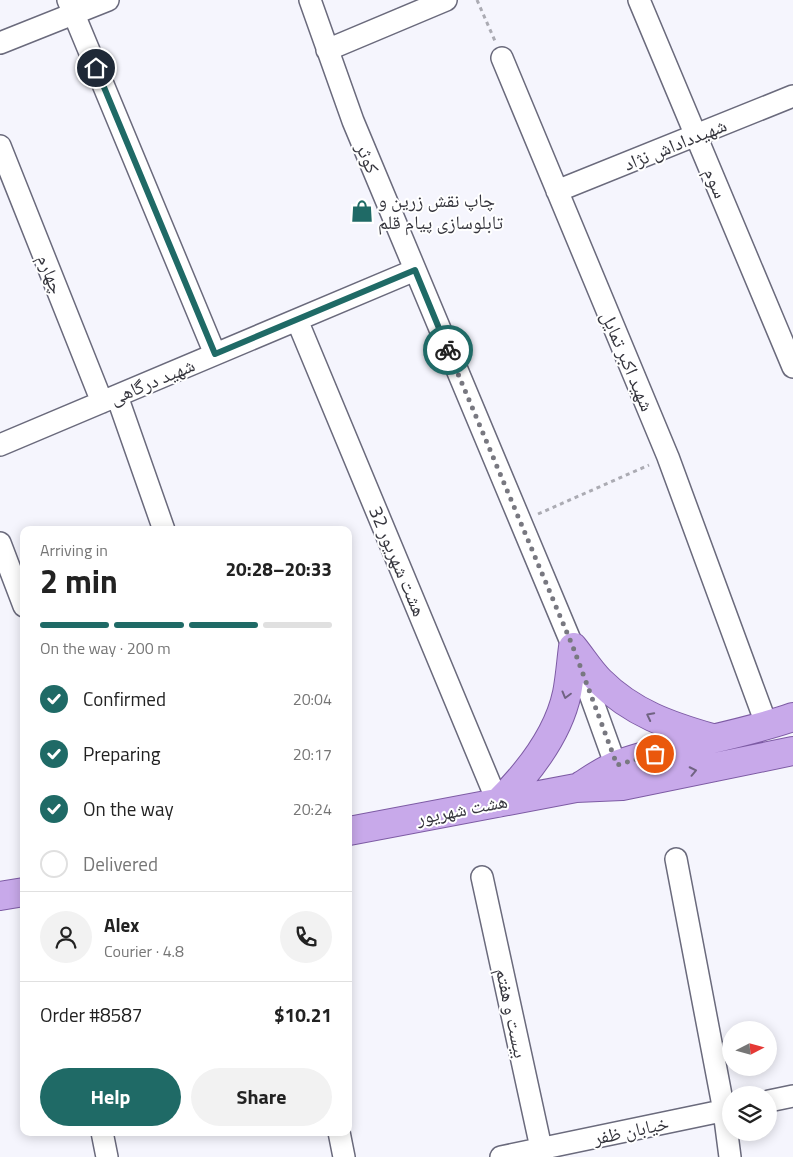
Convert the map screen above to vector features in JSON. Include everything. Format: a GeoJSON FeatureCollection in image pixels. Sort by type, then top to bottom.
{"type":"FeatureCollection","features":[{"type":"Feature","properties":{"kind":"main road"},"geometry":{"type":"LineString","coordinates":[[498,803],[523,778],[556,724],[567,694],[573,647]]}},
{"type":"Feature","properties":{"kind":"main road"},"geometry":{"type":"LineString","coordinates":[[573,647],[600,681],[633,708],[671,727],[712,738]]}},
{"type":"Feature","properties":{"kind":"main road","name":"هشت شهریور"},"geometry":{"type":"LineString","coordinates":[[352,830],[576,788],[620,775],[712,738],[767,726],[793,717]]}},
{"type":"Feature","properties":{"kind":"main road","name":"هشت شهریور"},"geometry":{"type":"LineString","coordinates":[[620,775],[793,751]]}},
{"type":"Feature","properties":{"kind":"main road"},"geometry":{"type":"LineString","coordinates":[[0,896],[20,893]]}},
{"type":"Feature","properties":{"kind":"street"},"geometry":{"type":"LineString","coordinates":[[0,43],[71,7],[108,0]]}},
{"type":"Feature","properties":{"kind":"street","name":"کوثر"},"geometry":{"type":"LineString","coordinates":[[310,0],[353,121],[519,522],[573,647],[620,775]]}},
{"type":"Feature","properties":{"kind":"street"},"geometry":{"type":"LineString","coordinates":[[327,50],[446,0]]}},
{"type":"Feature","properties":{"kind":"street","name":"سوم"},"geometry":{"type":"LineString","coordinates":[[638,0],[793,367]]}},
{"type":"Feature","properties":{"kind":"street"},"geometry":{"type":"LineString","coordinates":[[71,7],[215,354]]}},
{"type":"Feature","properties":{"kind":"street","name":"شهید اکبر تمایل"},"geometry":{"type":"LineString","coordinates":[[502,58],[668,457],[767,726]]}},
{"type":"Feature","properties":{"kind":"street","name":"شهیدداداش نژاد"},"geometry":{"type":"LineString","coordinates":[[557,190],[793,96]]}},
{"type":"Feature","properties":{"kind":"street","name":"چهارم"},"geometry":{"type":"LineString","coordinates":[[0,146],[162,526]]}},
{"type":"Feature","properties":{"kind":"street","name":"شهید درگاهی"},"geometry":{"type":"LineString","coordinates":[[0,445],[415,270]]}},
{"type":"Feature","properties":{"kind":"street","name":"هشت شهریور 32"},"geometry":{"type":"LineString","coordinates":[[297,320],[498,803]]}},
{"type":"Feature","properties":{"kind":"street"},"geometry":{"type":"LineString","coordinates":[[0,543],[20,596]]}},
{"type":"Feature","properties":{"kind":"street"},"geometry":{"type":"LineString","coordinates":[[676,859],[723,1086]]}},
{"type":"Feature","properties":{"kind":"street","name":"بیست و هفتم"},"geometry":{"type":"LineString","coordinates":[[482,877],[542,1153]]}},
{"type":"Feature","properties":{"kind":"street"},"geometry":{"type":"LineString","coordinates":[[777,1099],[793,1096]]}},
{"type":"Feature","properties":{"kind":"street","name":"خیابان ظفر"},"geometry":{"type":"LineString","coordinates":[[501,1157],[542,1153],[722,1111]]}},
{"type":"Feature","properties":{"kind":"street"},"geometry":{"type":"LineString","coordinates":[[103,1136],[107,1157]]}},
{"type":"Feature","properties":{"kind":"street"},"geometry":{"type":"LineString","coordinates":[[339,1136],[344,1157]]}},
{"type":"Feature","properties":{"kind":"street"},"geometry":{"type":"LineString","coordinates":[[729,1141],[730,1157]]}},
{"type":"Feature","properties":{"kind":"path"},"geometry":{"type":"LineString","coordinates":[[477,0],[502,58]]}},
{"type":"Feature","properties":{"kind":"path"},"geometry":{"type":"LineString","coordinates":[[519,522],[668,457]]}},
{"type":"Feature","properties":{"kind":"way so far"},"geometry":{"type":"LineString","coordinates":[[448,350],[573,647],[617,765],[655,754]]}},
{"type":"Feature","properties":{"kind":"place","name":"چاپ نقش زرین و تابلوسازی پیام قلم"},"geometry":{"type":"Point","coordinates":[362,211]}},
{"type":"Feature","properties":{"kind":"route"},"geometry":{"type":"LineString","coordinates":[[96,68],[215,354],[415,270],[448,350]]}}]}
